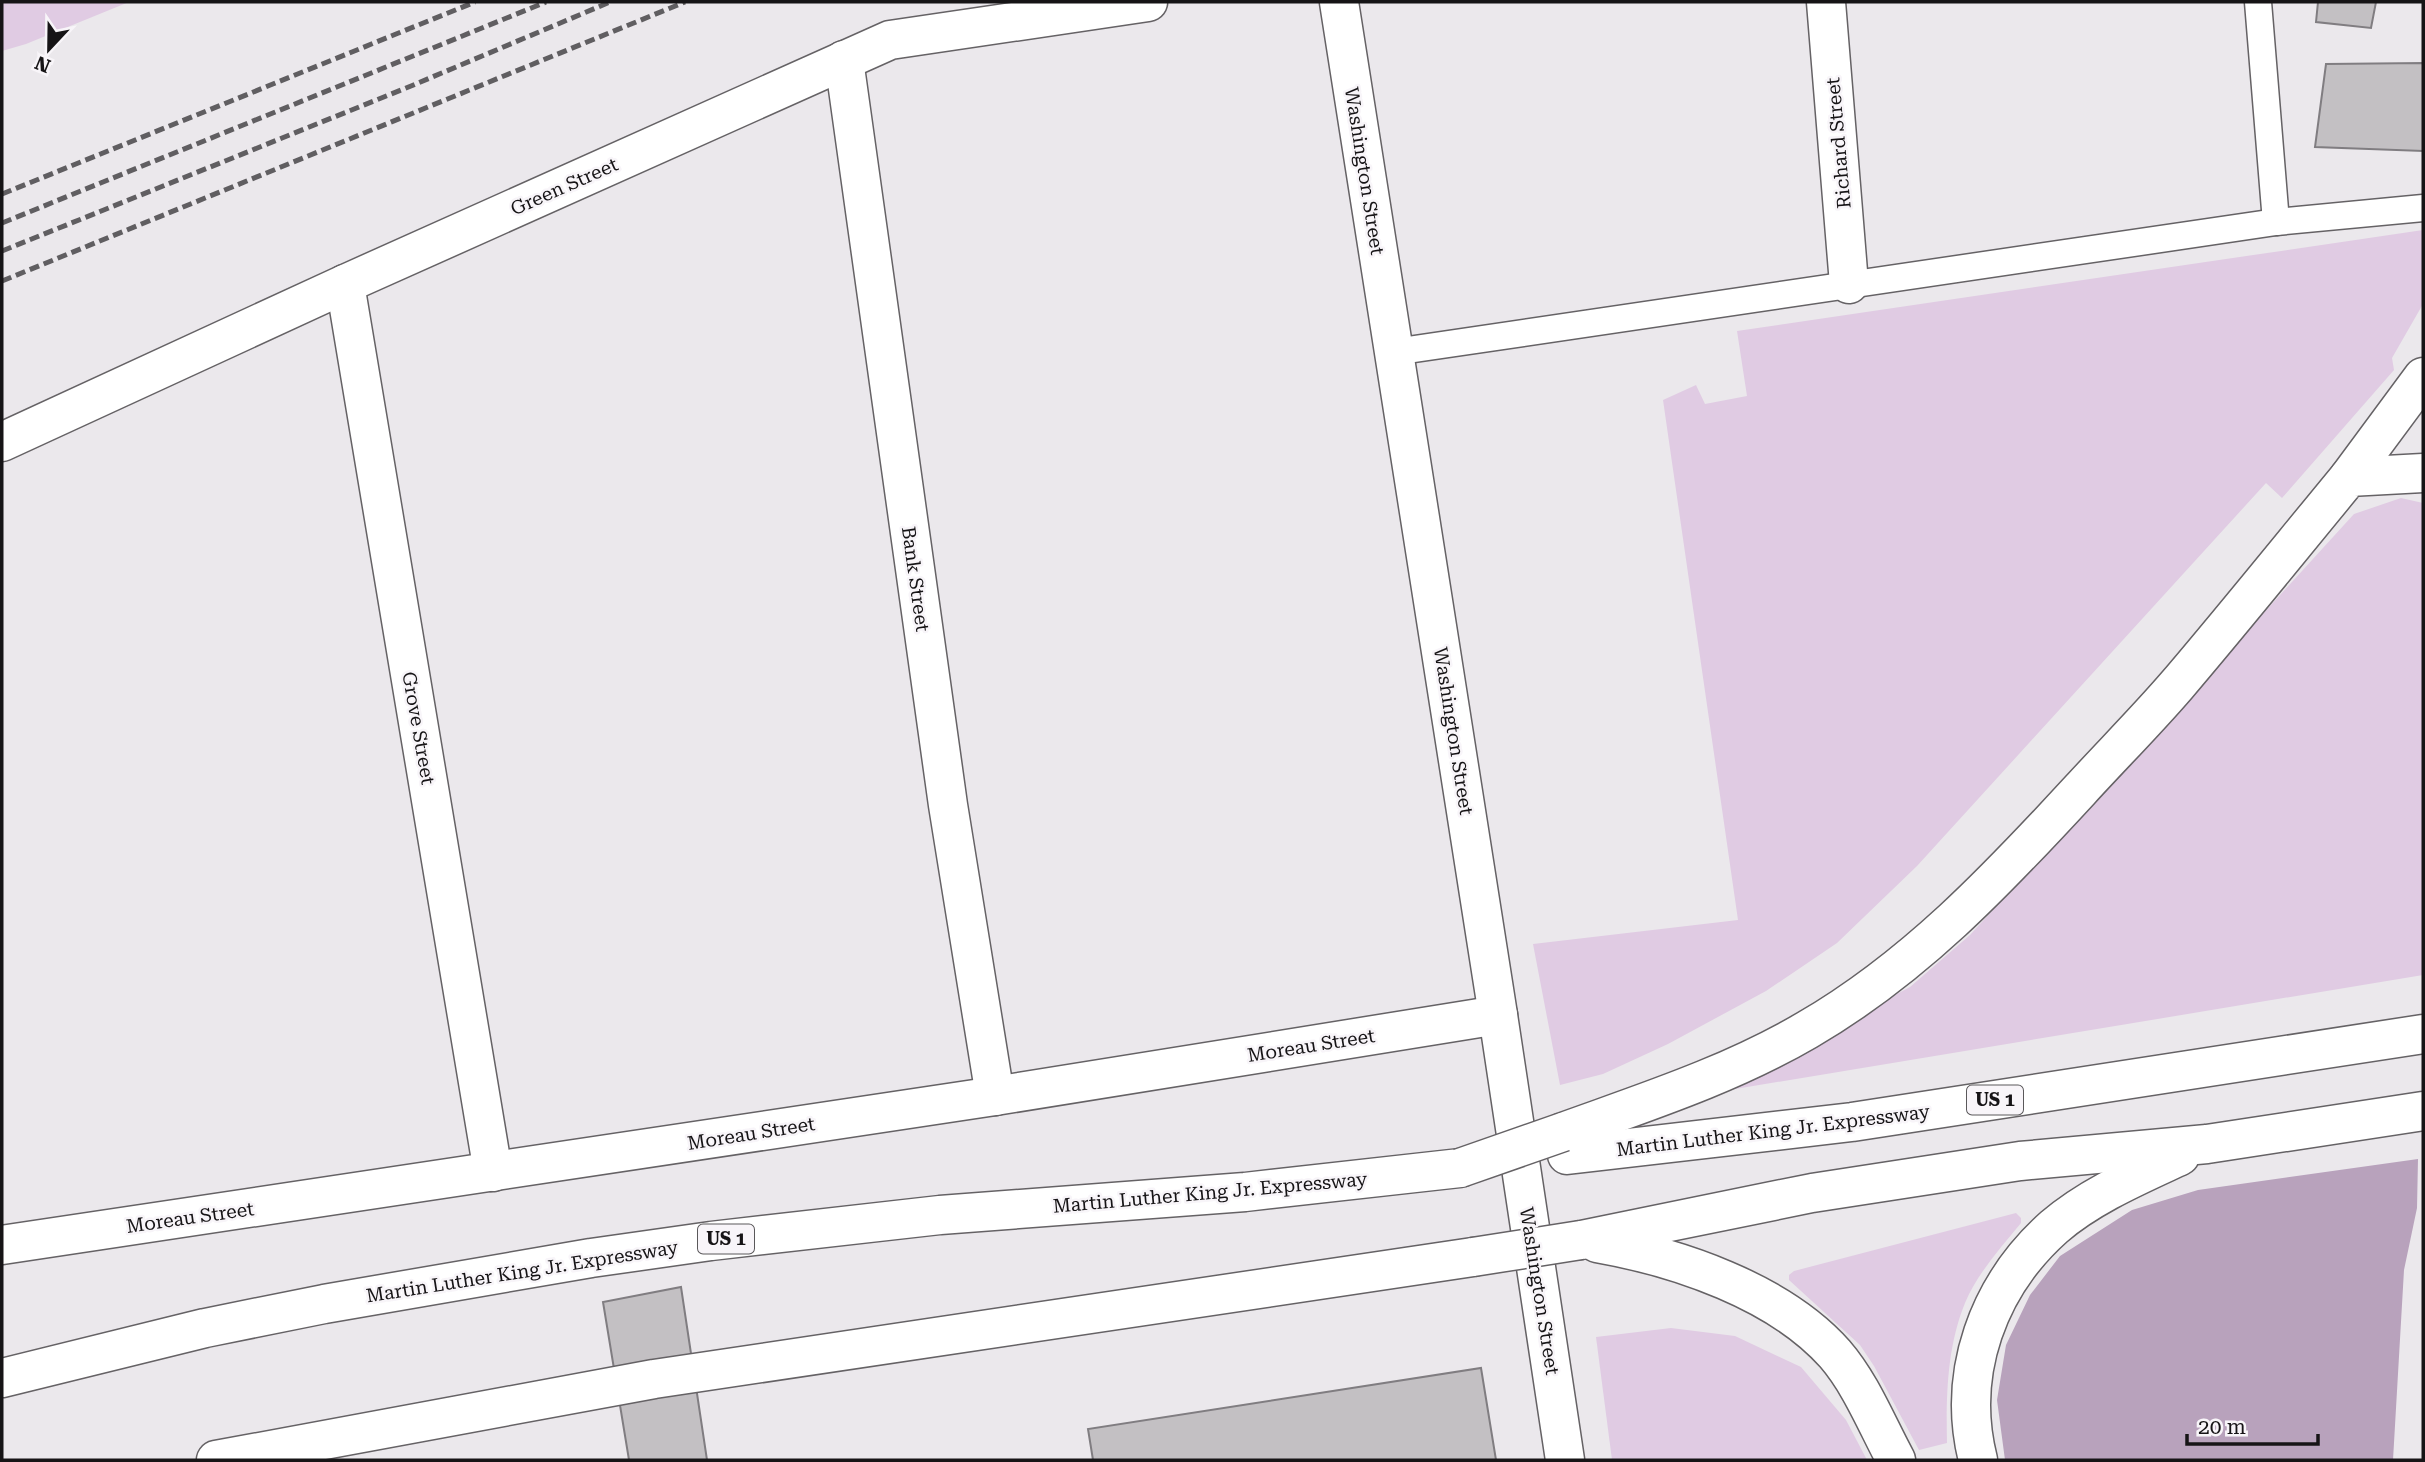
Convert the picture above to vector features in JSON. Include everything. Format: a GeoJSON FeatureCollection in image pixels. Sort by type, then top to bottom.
{"type":"FeatureCollection","features":[{"type":"Feature","properties":{"kind":"main road","name":"Green Street"},"geometry":{"type":"LineString","coordinates":[[2,442],[345,284],[890,40],[1148,2]]}},
{"type":"Feature","properties":{"kind":"main road","name":"Washington Street"},"geometry":{"type":"LineString","coordinates":[[1339,2],[1499,1015],[1566,1460]]}},
{"type":"Feature","properties":{"kind":"main road","name":"Richard Street"},"geometry":{"type":"LineString","coordinates":[[1826,2],[1849,284]]}},
{"type":"Feature","properties":{"kind":"main road","name":"Bank Street"},"geometry":{"type":"LineString","coordinates":[[844,60],[948,805],[995,1096]]}},
{"type":"Feature","properties":{"kind":"main road","name":"Grove Street"},"geometry":{"type":"LineString","coordinates":[[345,284],[493,1172]]}},
{"type":"Feature","properties":{"kind":"main road"},"geometry":{"type":"LineString","coordinates":[[1565,1144],[1678,1090],[1743,1063],[1817,1023],[1860,996],[1910,959],[1958,917],[2005,872],[2176,686],[2349,477],[2423,377]]}},
{"type":"Feature","properties":{"kind":"main road"},"geometry":{"type":"LineString","coordinates":[[2349,477],[2423,473]]}},
{"type":"Feature","properties":{"kind":"main road","name":"Moreau Street"},"geometry":{"type":"LineString","coordinates":[[2,1245],[995,1096],[1499,1015]]}},
{"type":"Feature","properties":{"kind":"main road","name":"Martin Luther King Jr. Expressway"},"geometry":{"type":"LineString","coordinates":[[2,1378],[205,1328],[324,1304],[591,1258],[710,1241],[940,1215],[1245,1192],[1460,1168],[1565,1144],[1852,1122],[2423,1034]]}},
{"type":"Feature","properties":{"kind":"main road"},"geometry":{"type":"LineString","coordinates":[[216,1460],[654,1379],[1581,1240],[1812,1193],[2020,1161],[2207,1144],[2421,1112]]}},
{"type":"Feature","properties":{"kind":"main road"},"geometry":{"type":"LineString","coordinates":[[1979,1460],[1971,1410],[1973,1369],[1982,1333],[1999,1292],[2023,1258],[2055,1226],[2092,1201],[2131,1179],[2207,1144]]}},
{"type":"Feature","properties":{"kind":"main road"},"geometry":{"type":"LineString","coordinates":[[1581,1240],[1622,1248],[1703,1271],[1775,1307],[1809,1329],[1835,1354],[1854,1380],[1896,1460]]}},
{"type":"Feature","properties":{"kind":"lane"},"geometry":{"type":"LineString","coordinates":[[2258,2],[2276,222]]}},
{"type":"Feature","properties":{"kind":"lane"},"geometry":{"type":"LineString","coordinates":[[1394,352],[2276,222],[2423,208]]}},
{"type":"Feature","properties":{"kind":"shaded area"},"geometry":{"type":"Polygon","coordinates":[[[2,2],[129,2],[26,44],[2,51],[2,2]]]}},
{"type":"Feature","properties":{"kind":"shaded area"},"geometry":{"type":"Polygon","coordinates":[[[2423,230],[2423,304],[2392,358],[2394,370],[2282,498],[2266,483],[1917,866],[1837,943],[1766,991],[1668,1044],[1603,1074],[1560,1085],[1533,944],[1738,920],[1663,400],[1696,385],[1705,404],[1747,396],[1737,331],[2423,230]]]}},
{"type":"Feature","properties":{"kind":"shaded area"},"geometry":{"type":"Polygon","coordinates":[[[2401,498],[2423,503],[2423,975],[1711,1093],[1910,987],[1970,935],[2354,514],[2401,498]]]}},
{"type":"Feature","properties":{"kind":"shaded area"},"geometry":{"type":"Polygon","coordinates":[[[2418,1159],[2417,1208],[2404,1270],[2393,1460],[2005,1460],[1997,1400],[2006,1345],[2030,1295],[2060,1256],[2132,1210],[2198,1190],[2418,1159]]]}},
{"type":"Feature","properties":{"kind":"shaded area"},"geometry":{"type":"Polygon","coordinates":[[[2016,1213],[2021,1218],[2021,1223],[1976,1282],[1959,1320],[1949,1372],[1947,1443],[1919,1450],[1860,1345],[1789,1280],[1789,1275],[1794,1271],[2016,1213]]]}},
{"type":"Feature","properties":{"kind":"shaded area"},"geometry":{"type":"Polygon","coordinates":[[[1671,1328],[1735,1336],[1801,1367],[1846,1420],[1867,1460],[1612,1460],[1596,1337],[1671,1328]]]}},
{"type":"Feature","properties":{"kind":"building"},"geometry":{"type":"Polygon","coordinates":[[[2318,2],[2376,2],[2371,28],[2316,22],[2318,2]]]}},
{"type":"Feature","properties":{"kind":"building"},"geometry":{"type":"Polygon","coordinates":[[[2423,63],[2423,151],[2315,147],[2326,64],[2423,63]]]}},
{"type":"Feature","properties":{"kind":"building"},"geometry":{"type":"Polygon","coordinates":[[[681,1287],[707,1460],[629,1460],[603,1302],[681,1287]]]}},
{"type":"Feature","properties":{"kind":"building"},"geometry":{"type":"Polygon","coordinates":[[[1481,1368],[1496,1460],[1093,1460],[1088,1429],[1481,1368]]]}},
{"type":"Feature","properties":{"kind":"railway"},"geometry":{"type":"LineString","coordinates":[[2,194],[475,2]]}},
{"type":"Feature","properties":{"kind":"railway"},"geometry":{"type":"LineString","coordinates":[[2,223],[546,2]]}},
{"type":"Feature","properties":{"kind":"railway"},"geometry":{"type":"LineString","coordinates":[[2,251],[411,86],[610,2]]}},
{"type":"Feature","properties":{"kind":"railway"},"geometry":{"type":"LineString","coordinates":[[2,281],[685,2]]}}]}
